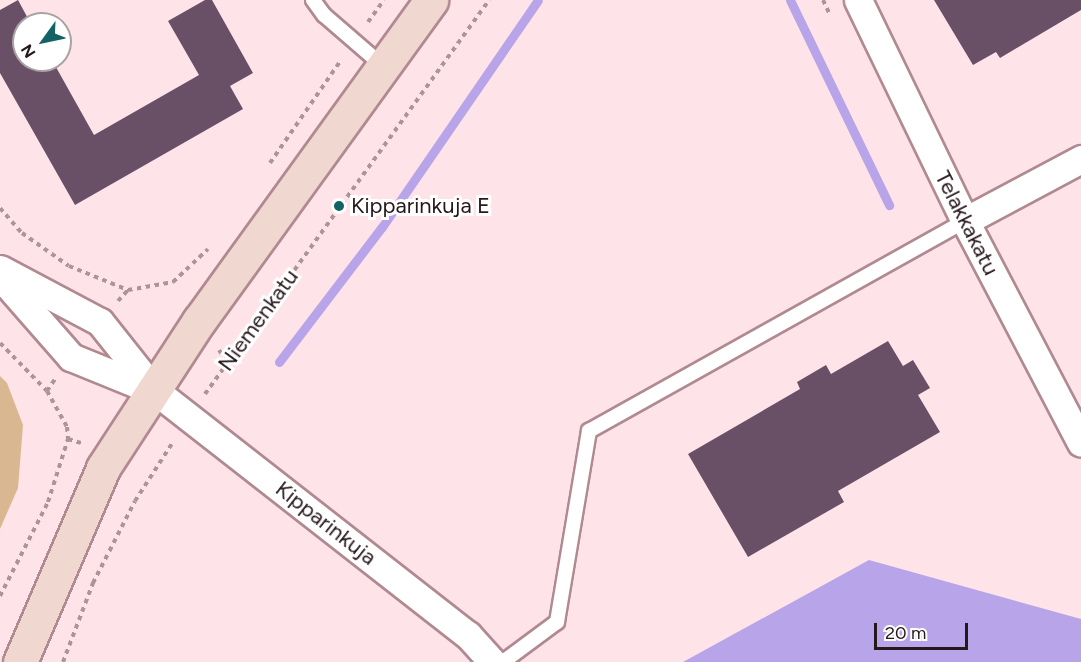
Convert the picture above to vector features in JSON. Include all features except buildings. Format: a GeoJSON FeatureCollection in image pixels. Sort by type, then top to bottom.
{"type":"FeatureCollection","features":[{"type":"Feature","properties":{"kind":"street","name":"Niemenkatu"},"geometry":{"type":"LineString","coordinates":[[20,662],[103,468],[154,390],[431,0]]}},
{"type":"Feature","properties":{"kind":"street","name":"Telakkakatu"},"geometry":{"type":"LineString","coordinates":[[858,0],[965,221],[1081,443]]}},
{"type":"Feature","properties":{"kind":"street"},"geometry":{"type":"LineString","coordinates":[[965,221],[1081,159]]}},
{"type":"Feature","properties":{"kind":"street"},"geometry":{"type":"LineString","coordinates":[[0,269],[100,322],[154,390]]}},
{"type":"Feature","properties":{"kind":"street"},"geometry":{"type":"LineString","coordinates":[[0,275],[71,357],[154,390]]}},
{"type":"Feature","properties":{"kind":"street","name":"Kipparinkuja"},"geometry":{"type":"LineString","coordinates":[[154,390],[459,628],[492,662]]}},
{"type":"Feature","properties":{"kind":"lane"},"geometry":{"type":"LineString","coordinates":[[313,0],[383,66]]}},
{"type":"Feature","properties":{"kind":"lane"},"geometry":{"type":"LineString","coordinates":[[503,662],[557,622],[589,430],[965,221]]}},
{"type":"Feature","properties":{"kind":"path"},"geometry":{"type":"LineString","coordinates":[[266,169],[384,0]]}},
{"type":"Feature","properties":{"kind":"path","name":"Niemenkatu"},"geometry":{"type":"LineString","coordinates":[[63,662],[93,583],[135,501],[189,417],[489,0]]}},
{"type":"Feature","properties":{"kind":"path"},"geometry":{"type":"LineString","coordinates":[[0,207],[22,233],[69,266],[128,290],[173,282],[214,244]]}},
{"type":"Feature","properties":{"kind":"path"},"geometry":{"type":"LineString","coordinates":[[0,343],[47,391],[67,427],[68,439],[48,502],[0,596]]}},
{"type":"Feature","properties":{"kind":"path"},"geometry":{"type":"LineString","coordinates":[[68,439],[86,444],[120,491],[135,501]]}},
{"type":"Feature","properties":{"kind":"shaded area"},"geometry":{"type":"Polygon","coordinates":[[[0,376],[7,383],[23,425],[18,488],[0,529],[0,376]]]}},
{"type":"Feature","properties":{"kind":"shaded area"},"geometry":{"type":"Polygon","coordinates":[[[869,560],[1081,619],[1081,662],[683,662],[869,560]]]}},
{"type":"Feature","properties":{"kind":"waterway"},"geometry":{"type":"LineString","coordinates":[[279,362],[382,227],[538,0]]}},
{"type":"Feature","properties":{"kind":"waterway"},"geometry":{"type":"LineString","coordinates":[[790,0],[889,205]]}},
{"type":"Feature","properties":{"kind":"place","name":"Kipparinkuja E"},"geometry":{"type":"Point","coordinates":[339,206]}}]}
